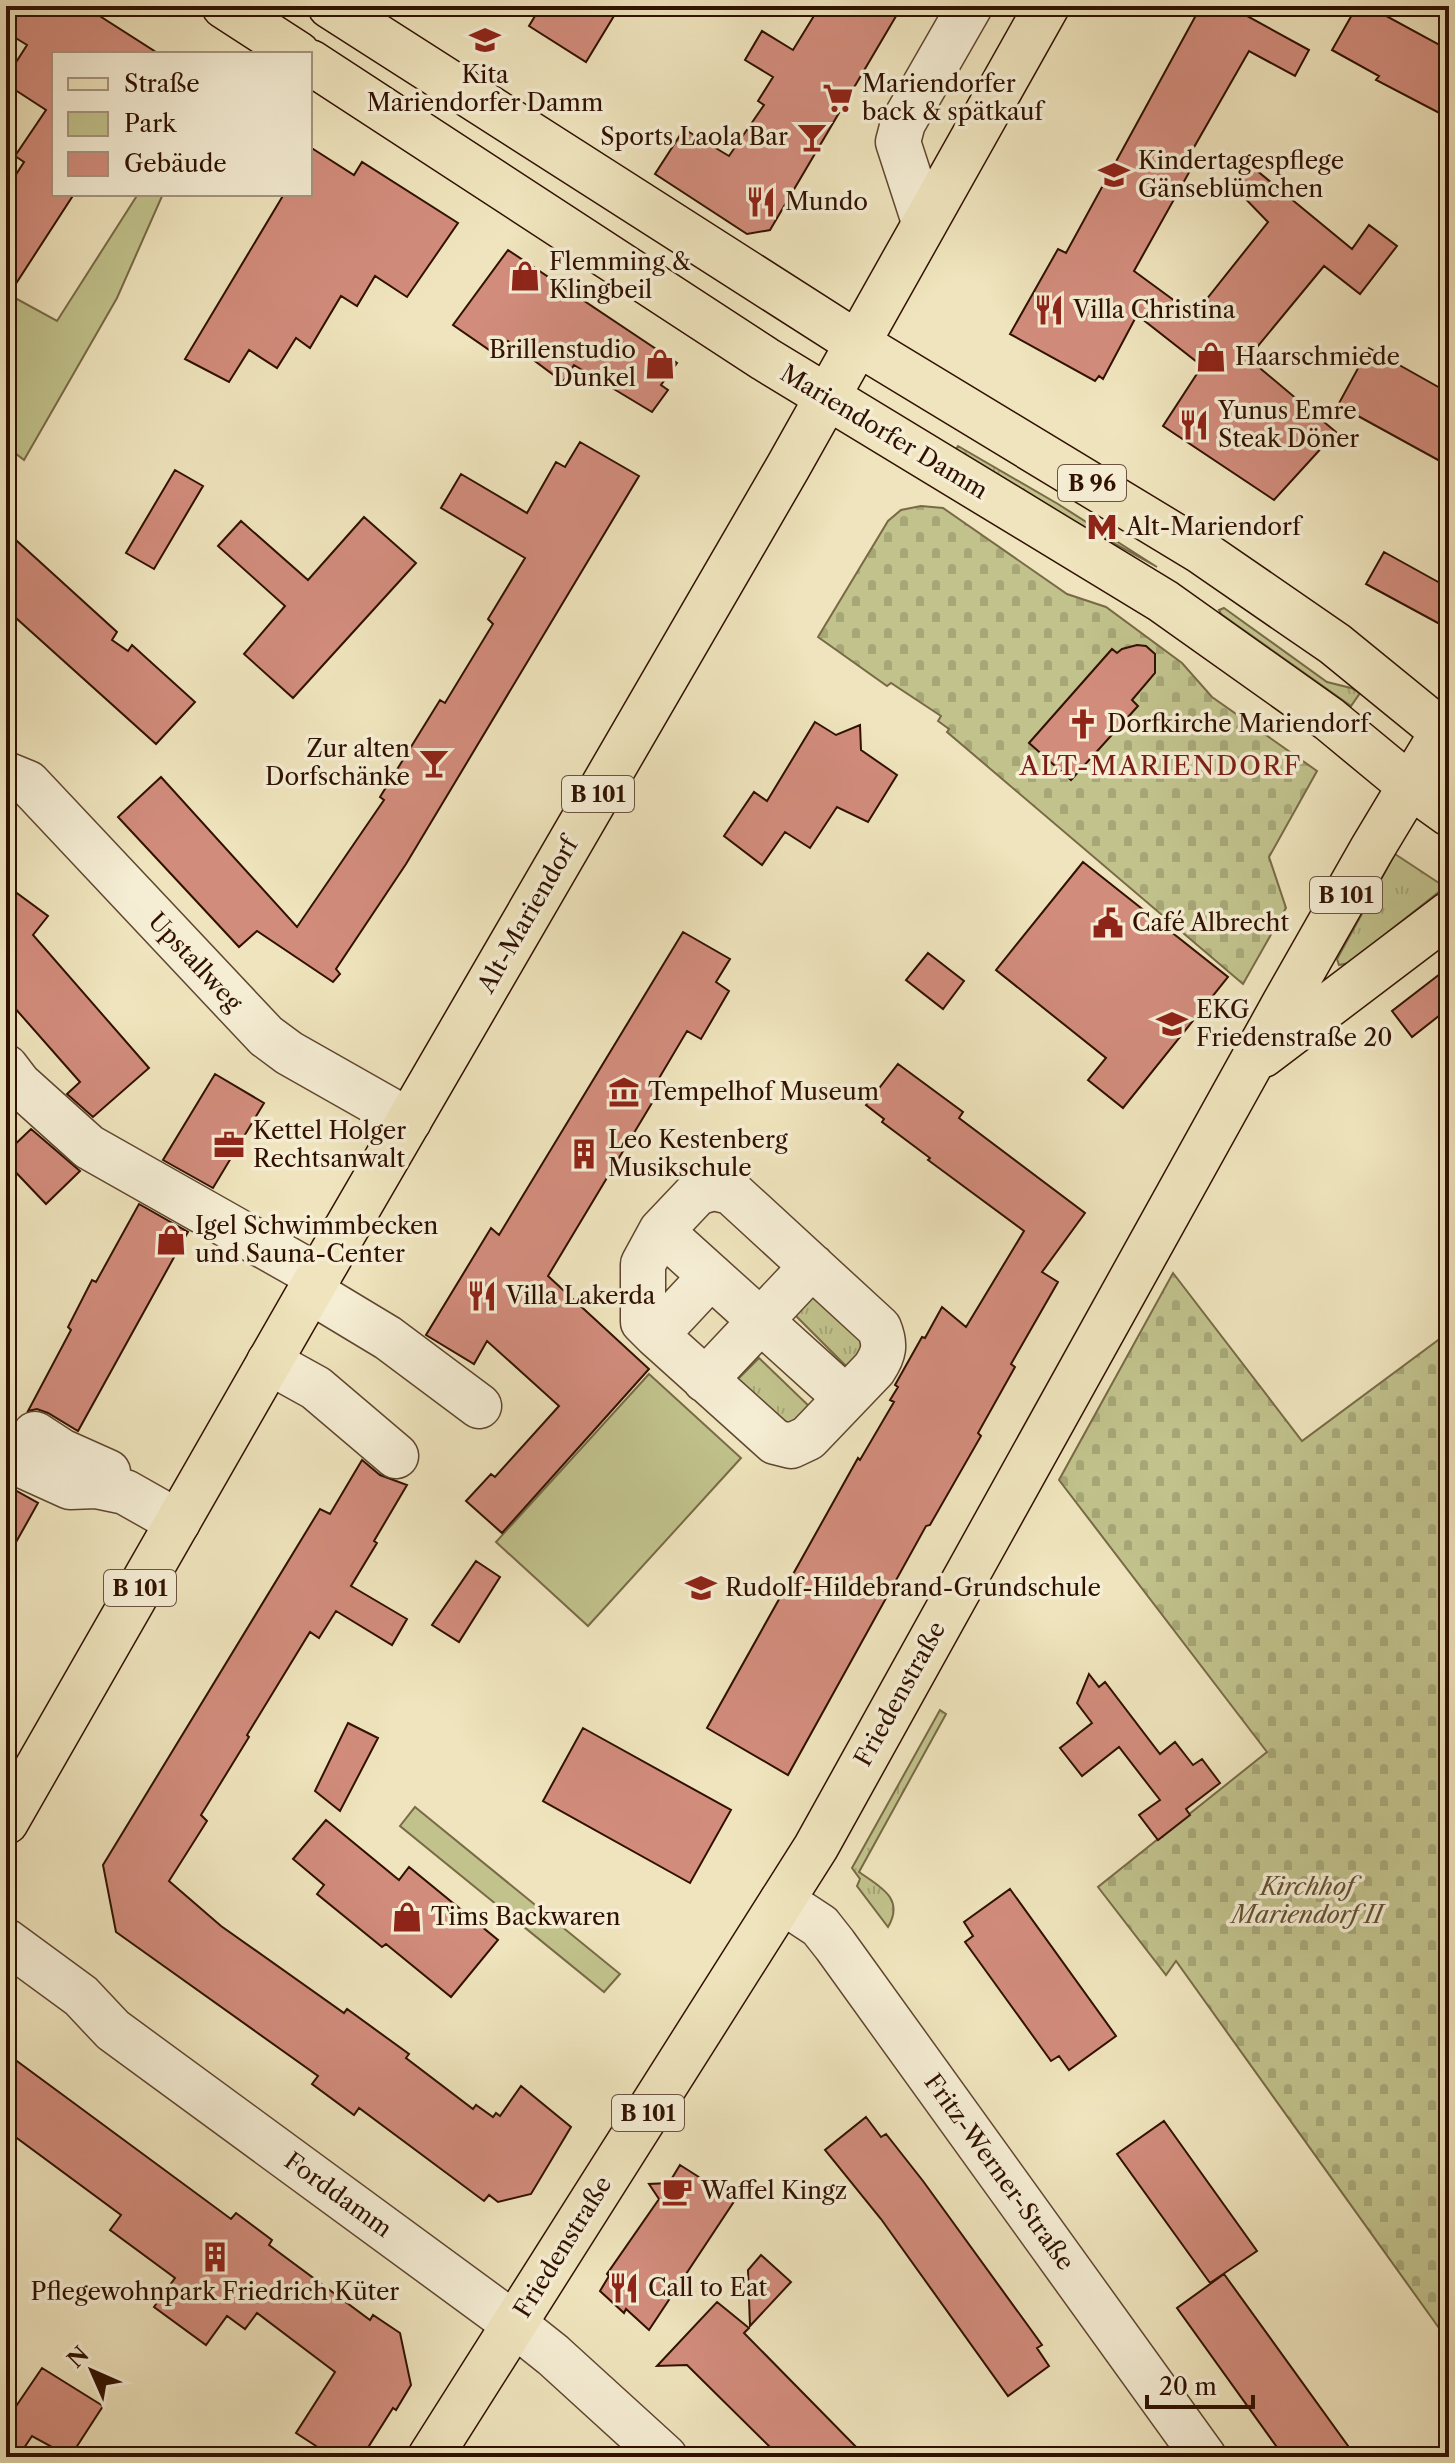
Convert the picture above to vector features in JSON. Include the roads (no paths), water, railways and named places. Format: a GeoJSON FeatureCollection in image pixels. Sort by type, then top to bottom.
{"type":"FeatureCollection","features":[{"type":"Feature","properties":{"kind":"main road"},"geometry":{"type":"LineString","coordinates":[[224,6],[295,52]]}},
{"type":"Feature","properties":{"kind":"main road","name":"B 96"},"geometry":{"type":"LineString","coordinates":[[330,6],[857,343],[1200,551],[1335,644],[1447,730]]}},
{"type":"Feature","properties":{"kind":"main road","name":"Alt-Mariendorf"},"geometry":{"type":"LineString","coordinates":[[6,1822],[827,397],[1047,6]]}},
{"type":"Feature","properties":{"kind":"main road","name":"Mariendorfer Damm"},"geometry":{"type":"LineString","coordinates":[[312,63],[827,397],[1163,601],[1329,719],[1449,814]]}},
{"type":"Feature","properties":{"kind":"main road","name":"Friedenstraße"},"geometry":{"type":"LineString","coordinates":[[430,2457],[816,1847],[1250,1066],[1410,786],[1447,730]]}},
{"type":"Feature","properties":{"kind":"main road","name":"B 101"},"geometry":{"type":"LineString","coordinates":[[1250,1066],[1449,914]]}},
{"type":"Feature","properties":{"kind":"street"},"geometry":{"type":"LineString","coordinates":[[924,222],[898,142],[903,123],[970,6]]}},
{"type":"Feature","properties":{"kind":"street","name":"Upstallweg"},"geometry":{"type":"LineString","coordinates":[[6,774],[28,783],[266,1036],[289,1053],[409,1121]]}},
{"type":"Feature","properties":{"kind":"street"},"geometry":{"type":"LineString","coordinates":[[6,1067],[19,1084],[89,1147],[314,1284],[479,1406]]}},
{"type":"Feature","properties":{"kind":"street"},"geometry":{"type":"LineString","coordinates":[[714,1188],[731,1192],[812,1266],[879,1328],[884,1341],[883,1356],[808,1438],[791,1446],[775,1442],[643,1322],[643,1264],[661,1231],[697,1193],[714,1188]]}},
{"type":"Feature","properties":{"kind":"street"},"geometry":{"type":"LineString","coordinates":[[661,1231],[846,1398]]}},
{"type":"Feature","properties":{"kind":"street"},"geometry":{"type":"LineString","coordinates":[[705,1380],[812,1266]]}},
{"type":"Feature","properties":{"kind":"street"},"geometry":{"type":"LineString","coordinates":[[656,1335],[711,1276]]}},
{"type":"Feature","properties":{"kind":"street"},"geometry":{"type":"LineString","coordinates":[[269,1362],[316,1388],[396,1456]]}},
{"type":"Feature","properties":{"kind":"street"},"geometry":{"type":"LineString","coordinates":[[16,1453],[70,1487],[96,1486],[125,1492],[178,1522]]}},
{"type":"Feature","properties":{"kind":"street","name":"Fritz-Werner-Straße"},"geometry":{"type":"LineString","coordinates":[[782,1901],[820,1926],[835,1945],[1204,2457]]}},
{"type":"Feature","properties":{"kind":"street","name":"Forddamm"},"geometry":{"type":"LineString","coordinates":[[6,1941],[81,1996],[113,2030],[514,2324],[553,2355],[665,2457]]}},
{"type":"Feature","properties":{"kind":"place","name":"Kita Mariendorfer Damm"},"geometry":{"type":"Point","coordinates":[485,40]}},
{"type":"Feature","properties":{"kind":"place","name":"Mariendorfer back & spätkauf"},"geometry":{"type":"Point","coordinates":[838,98]}},
{"type":"Feature","properties":{"kind":"place","name":"Sports Laola Bar"},"geometry":{"type":"Point","coordinates":[812,137]}},
{"type":"Feature","properties":{"kind":"place","name":"Kindertagespflege Gänseblümchen"},"geometry":{"type":"Point","coordinates":[1114,175]}},
{"type":"Feature","properties":{"kind":"place","name":"Mundo"},"geometry":{"type":"Point","coordinates":[761,202]}},
{"type":"Feature","properties":{"kind":"place","name":"Flemming & Klingbeil"},"geometry":{"type":"Point","coordinates":[525,276]}},
{"type":"Feature","properties":{"kind":"place","name":"Villa Christina"},"geometry":{"type":"Point","coordinates":[1049,310]}},
{"type":"Feature","properties":{"kind":"place","name":"Haarschmiede"},"geometry":{"type":"Point","coordinates":[1211,357]}},
{"type":"Feature","properties":{"kind":"place","name":"Brillenstudio Dunkel"},"geometry":{"type":"Point","coordinates":[660,364]}},
{"type":"Feature","properties":{"kind":"place","name":"Yunus Emre Steak Döner"},"geometry":{"type":"Point","coordinates":[1194,425]}},
{"type":"Feature","properties":{"kind":"place","name":"Alt-Mariendorf"},"geometry":{"type":"Point","coordinates":[1102,527]}},
{"type":"Feature","properties":{"kind":"place","name":"Dorfkirche Mariendorf"},"geometry":{"type":"Point","coordinates":[1083,724]}},
{"type":"Feature","properties":{"kind":"place","name":"Zur alten Dorfschänke"},"geometry":{"type":"Point","coordinates":[434,763]}},
{"type":"Feature","properties":{"kind":"place","name":"Café Albrecht"},"geometry":{"type":"Point","coordinates":[1108,923]}},
{"type":"Feature","properties":{"kind":"place","name":"EKG Friedenstraße 20"},"geometry":{"type":"Point","coordinates":[1172,1024]}},
{"type":"Feature","properties":{"kind":"place","name":"Tempelhof Museum"},"geometry":{"type":"Point","coordinates":[624,1092]}},
{"type":"Feature","properties":{"kind":"place","name":"Kettel Holger Rechtsanwalt"},"geometry":{"type":"Point","coordinates":[229,1145]}},
{"type":"Feature","properties":{"kind":"place","name":"Leo Kestenberg Musikschule"},"geometry":{"type":"Point","coordinates":[584,1154]}},
{"type":"Feature","properties":{"kind":"place","name":"Igel Schwimmbecken und Sauna-Center"},"geometry":{"type":"Point","coordinates":[171,1240]}},
{"type":"Feature","properties":{"kind":"place","name":"Villa Lakerda"},"geometry":{"type":"Point","coordinates":[482,1296]}},
{"type":"Feature","properties":{"kind":"place","name":"Rudolf-Hildebrand-Grundschule"},"geometry":{"type":"Point","coordinates":[701,1588]}},
{"type":"Feature","properties":{"kind":"place","name":"Tims Backwaren"},"geometry":{"type":"Point","coordinates":[407,1917]}},
{"type":"Feature","properties":{"kind":"place","name":"Waffel Kingz"},"geometry":{"type":"Point","coordinates":[677,2191]}},
{"type":"Feature","properties":{"kind":"place","name":"Pflegewohnpark Friedrich Küter"},"geometry":{"type":"Point","coordinates":[215,2257]}},
{"type":"Feature","properties":{"kind":"place","name":"Call to Eat"},"geometry":{"type":"Point","coordinates":[624,2288]}},
{"type":"Feature","properties":{"kind":"district","name":"ALT-MARIENDORF"},"geometry":{"type":"Point","coordinates":[1161,766]}},
{"type":"Feature","properties":{"kind":"park label","name":"Kirchhof Mariendorf II"},"geometry":{"type":"Point","coordinates":[1307,1901]}}]}
